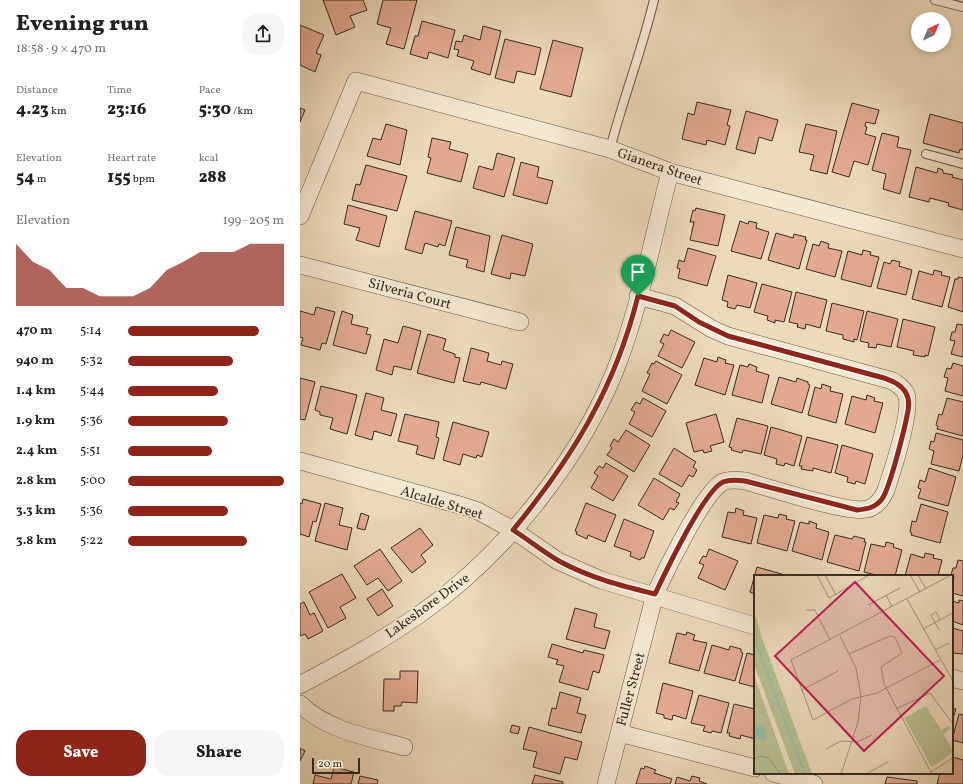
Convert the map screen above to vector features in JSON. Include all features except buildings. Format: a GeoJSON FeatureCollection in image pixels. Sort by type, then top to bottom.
{"type":"FeatureCollection","features":[{"type":"Feature","properties":{"kind":"street","name":"Gianera Street"},"geometry":{"type":"LineString","coordinates":[[300,216],[356,81],[610,149],[670,172],[963,249]]}},
{"type":"Feature","properties":{"kind":"street","name":"Lakeshore Drive"},"geometry":{"type":"LineString","coordinates":[[300,685],[370,646],[421,614],[468,576],[513,530],[558,473],[592,417],[621,356],[670,172]]}},
{"type":"Feature","properties":{"kind":"street","name":"Silveria Court"},"geometry":{"type":"LineString","coordinates":[[300,264],[520,322]]}},
{"type":"Feature","properties":{"kind":"street","name":"Fuller Street"},"geometry":{"type":"LineString","coordinates":[[606,784],[655,594],[667,568],[709,494],[724,482],[733,480],[745,481],[847,508],[867,509],[875,506],[882,499],[886,490],[906,418],[908,400],[906,393],[901,387],[888,379],[728,336],[699,322],[675,306],[638,296]]}},
{"type":"Feature","properties":{"kind":"street","name":"Alcalde Street"},"geometry":{"type":"LineString","coordinates":[[300,461],[463,506],[487,516],[513,530],[538,548],[580,571],[601,580],[655,594],[754,626]]}},
{"type":"Feature","properties":{"kind":"street"},"geometry":{"type":"LineString","coordinates":[[953,678],[963,681]]}},
{"type":"Feature","properties":{"kind":"street"},"geometry":{"type":"LineString","coordinates":[[300,704],[309,713],[340,730],[404,747]]}},
{"type":"Feature","properties":{"kind":"street"},"geometry":{"type":"LineString","coordinates":[[619,733],[754,768]]}},
{"type":"Feature","properties":{"kind":"street"},"geometry":{"type":"LineString","coordinates":[[777,774],[814,784]]}},
{"type":"Feature","properties":{"kind":"lane"},"geometry":{"type":"LineString","coordinates":[[610,149],[621,108],[646,33],[654,0]]}},
{"type":"Feature","properties":{"kind":"lane"},"geometry":{"type":"LineString","coordinates":[[935,0],[963,7]]}},
{"type":"Feature","properties":{"kind":"lane"},"geometry":{"type":"LineString","coordinates":[[926,154],[963,164]]}},
{"type":"Feature","properties":{"kind":"route"},"geometry":{"type":"LineString","coordinates":[[638,296],[675,306],[688,313],[699,322],[728,336],[884,378],[893,381],[901,387],[906,393],[908,409],[889,481],[882,499],[875,506],[857,510],[745,481],[733,480],[724,482],[709,494],[667,568],[655,594],[601,580],[580,571],[558,561],[513,530],[537,502],[558,473],[592,417],[621,356],[638,296]]}}]}
